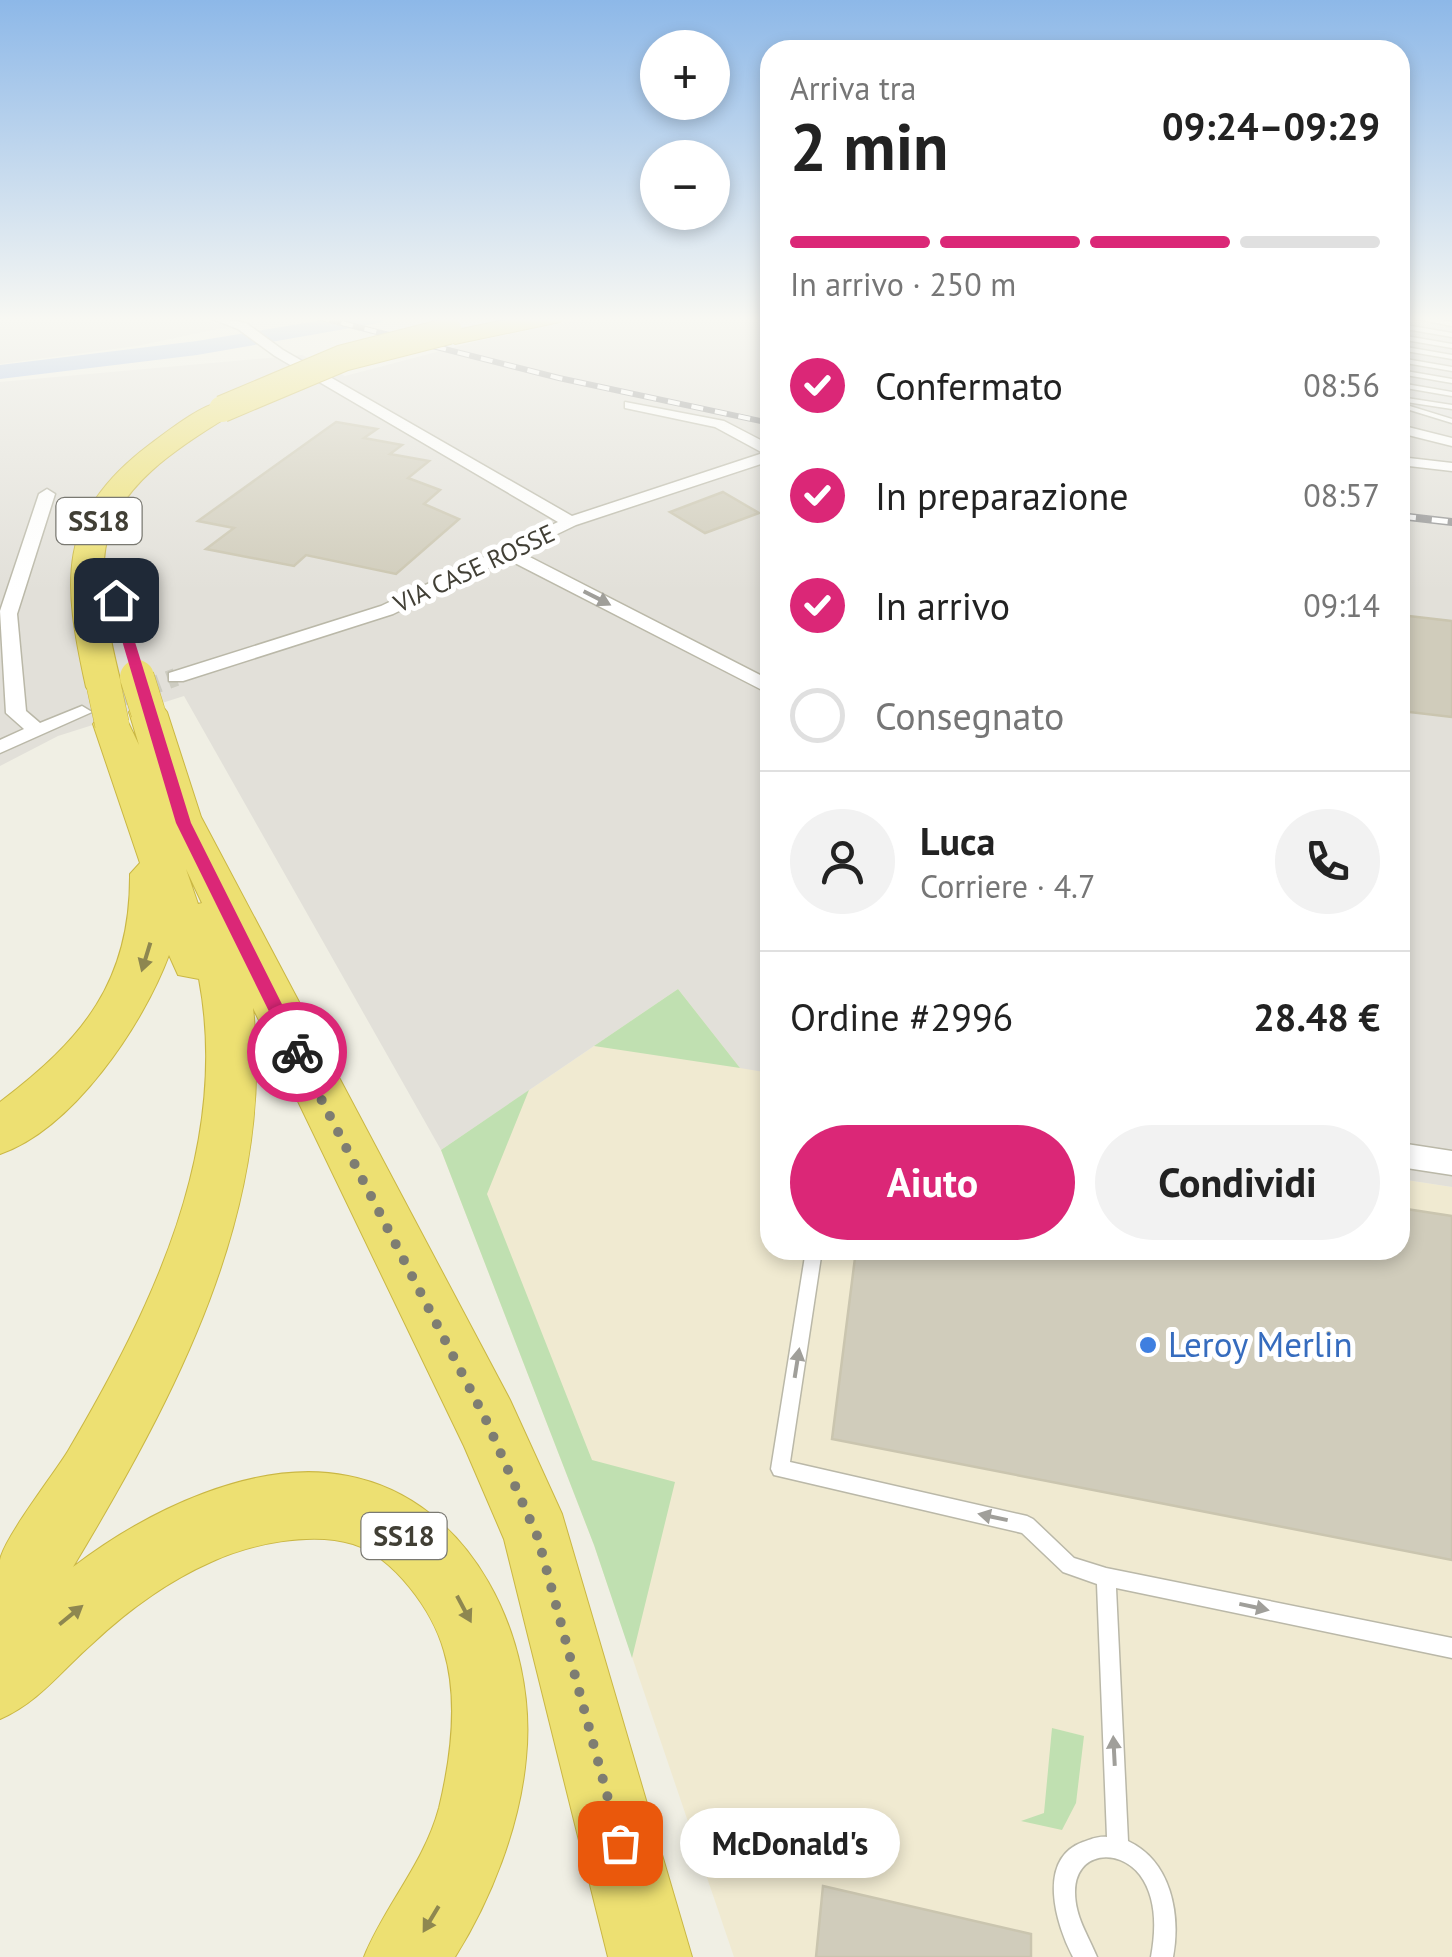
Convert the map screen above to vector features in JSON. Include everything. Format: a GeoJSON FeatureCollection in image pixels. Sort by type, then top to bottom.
{"type":"FeatureCollection","features":[{"type":"Feature","properties":{"kind":"highway","name":"SS18"},"geometry":{"type":"LineString","coordinates":[[0,1620],[105,1452],[140,1388],[176,1306],[212,1193],[227,1114],[229,1016],[224,980],[117,702],[83,576],[99,520],[114,495],[152,456],[237,408]]}},
{"type":"Feature","properties":{"kind":"highway","name":"SS18"},"geometry":{"type":"LineString","coordinates":[[117,702],[123,631],[113,559],[129,510],[174,456],[230,411]]}},
{"type":"Feature","properties":{"kind":"highway","name":"SS18"},"geometry":{"type":"LineString","coordinates":[[0,1132],[88,1055],[119,1015],[140,977],[148,955],[165,824]]}},
{"type":"Feature","properties":{"kind":"highway","name":"SS18"},"geometry":{"type":"LineString","coordinates":[[0,1565],[33,1516],[118,1364],[146,1302],[188,1173],[203,1075],[202,995],[171,881],[165,824]]}},
{"type":"Feature","properties":{"kind":"highway","name":"SS18"},"geometry":{"type":"LineString","coordinates":[[165,824],[487,1422],[538,1538],[650,1957]]}},
{"type":"Feature","properties":{"kind":"highway","name":"SS18"},"geometry":{"type":"LineString","coordinates":[[0,1682],[38,1642],[106,1586],[172,1544],[232,1518],[291,1507],[343,1508],[386,1524],[416,1544],[447,1578],[472,1620],[486,1670],[490,1730],[486,1774],[472,1832],[449,1889],[406,1957]]}},
{"type":"Feature","properties":{"kind":"street"},"geometry":{"type":"LineString","coordinates":[[374,408],[570,522]]}},
{"type":"Feature","properties":{"kind":"street"},"geometry":{"type":"LineString","coordinates":[[646,408],[719,424],[760,448]]}},
{"type":"Feature","properties":{"kind":"street"},"geometry":{"type":"LineString","coordinates":[[1410,432],[1452,442]]}},
{"type":"Feature","properties":{"kind":"street","name":"VIA CASE ROSSE"},"geometry":{"type":"LineString","coordinates":[[176,677],[387,610],[570,522],[760,459]]}},
{"type":"Feature","properties":{"kind":"street"},"geometry":{"type":"LineString","coordinates":[[1410,462],[1452,468]]}},
{"type":"Feature","properties":{"kind":"street"},"geometry":{"type":"LineString","coordinates":[[740,468],[760,471]]}},
{"type":"Feature","properties":{"kind":"street"},"geometry":{"type":"LineString","coordinates":[[36,729],[16,713],[8,614],[16,563],[47,494]]}},
{"type":"Feature","properties":{"kind":"street"},"geometry":{"type":"LineString","coordinates":[[510,554],[760,683]]}},
{"type":"Feature","properties":{"kind":"street"},"geometry":{"type":"LineString","coordinates":[[0,747],[36,729],[117,702]]}},
{"type":"Feature","properties":{"kind":"street"},"geometry":{"type":"LineString","coordinates":[[1410,1157],[1452,1163]]}},
{"type":"Feature","properties":{"kind":"lane"},"geometry":{"type":"LineString","coordinates":[[1417,408],[1452,421]]}},
{"type":"Feature","properties":{"kind":"lane"},"geometry":{"type":"LineString","coordinates":[[812,1260],[780,1469],[1027,1525],[1069,1566],[1106,1577],[1452,1648]]}},
{"type":"Feature","properties":{"kind":"lane"},"geometry":{"type":"LineString","coordinates":[[1106,1577],[1118,1848]]}},
{"type":"Feature","properties":{"kind":"lane"},"geometry":{"type":"LineString","coordinates":[[1086,1957],[1066,1919],[1066,1879],[1086,1851],[1101,1846],[1118,1848],[1135,1858],[1161,1892],[1168,1936],[1162,1957]]}},
{"type":"Feature","properties":{"kind":"shaded area"},"geometry":{"type":"Polygon","coordinates":[[[0,408],[760,408],[760,1071],[740,1068],[678,989],[441,1150],[184,696],[58,736],[0,766],[0,408]]]}},
{"type":"Feature","properties":{"kind":"shaded area"},"geometry":{"type":"Polygon","coordinates":[[[1410,408],[1452,408],[1452,1187],[1410,1181],[1410,408]]]}},
{"type":"Feature","properties":{"kind":"shaded area"},"geometry":{"type":"Polygon","coordinates":[[[1410,408],[1452,408],[1452,424],[1410,412],[1410,408]]]}},
{"type":"Feature","properties":{"kind":"shaded area"},"geometry":{"type":"Polygon","coordinates":[[[678,989],[740,1067],[760,1071],[760,1260],[1410,1260],[1410,1181],[1452,1187],[1452,1957],[734,1957],[594,1545],[441,1150],[678,989]]]}},
{"type":"Feature","properties":{"kind":"green space"},"geometry":{"type":"Polygon","coordinates":[[[678,989],[740,1068],[594,1046],[678,989]]]}},
{"type":"Feature","properties":{"kind":"green space"},"geometry":{"type":"Polygon","coordinates":[[[529,1090],[487,1194],[592,1460],[675,1482],[632,1658],[594,1545],[441,1150],[529,1090]]]}},
{"type":"Feature","properties":{"kind":"green space"},"geometry":{"type":"Polygon","coordinates":[[[1052,1728],[1084,1736],[1076,1803],[1062,1830],[1021,1821],[1044,1813],[1052,1728]]]}},
{"type":"Feature","properties":{"kind":"building"},"geometry":{"type":"Polygon","coordinates":[[[336,422],[377,429],[364,438],[402,445],[390,454],[429,461],[408,478],[440,490],[424,504],[459,519],[396,574],[306,555],[294,566],[206,549],[234,528],[198,521],[336,422]]]}},
{"type":"Feature","properties":{"kind":"building"},"geometry":{"type":"Polygon","coordinates":[[[723,492],[759,513],[705,533],[670,512],[723,492]]]}},
{"type":"Feature","properties":{"kind":"building"},"geometry":{"type":"Polygon","coordinates":[[[1410,616],[1452,621],[1452,717],[1410,712],[1410,616]]]}},
{"type":"Feature","properties":{"kind":"building","name":"Leroy Merlin"},"geometry":{"type":"Polygon","coordinates":[[[1410,1210],[1452,1216],[1452,1560],[832,1439],[855,1260],[1410,1260],[1410,1210]]]}},
{"type":"Feature","properties":{"kind":"building"},"geometry":{"type":"Polygon","coordinates":[[[823,1886],[1031,1934],[1031,1957],[816,1957],[823,1886]]]}},
{"type":"Feature","properties":{"kind":"tunnel"},"geometry":{"type":"LineString","coordinates":[[92,708],[176,677]]}},
{"type":"Feature","properties":{"kind":"railway"},"geometry":{"type":"LineString","coordinates":[[701,408],[760,421]]}},
{"type":"Feature","properties":{"kind":"railway"},"geometry":{"type":"LineString","coordinates":[[1410,517],[1452,522]]}},
{"type":"Feature","properties":{"kind":"way so far"},"geometry":{"type":"LineString","coordinates":[[297,1052],[487,1422],[538,1538],[620,1843]]}},
{"type":"Feature","properties":{"kind":"place","name":"Leroy Merlin"},"geometry":{"type":"Point","coordinates":[1148,1345]}},
{"type":"Feature","properties":{"kind":"place","name":"McDonald's"},"geometry":{"type":"Point","coordinates":[620,1843]}},
{"type":"Feature","properties":{"kind":"route"},"geometry":{"type":"LineString","coordinates":[[116,600],[184,823],[297,1052]]}}]}
